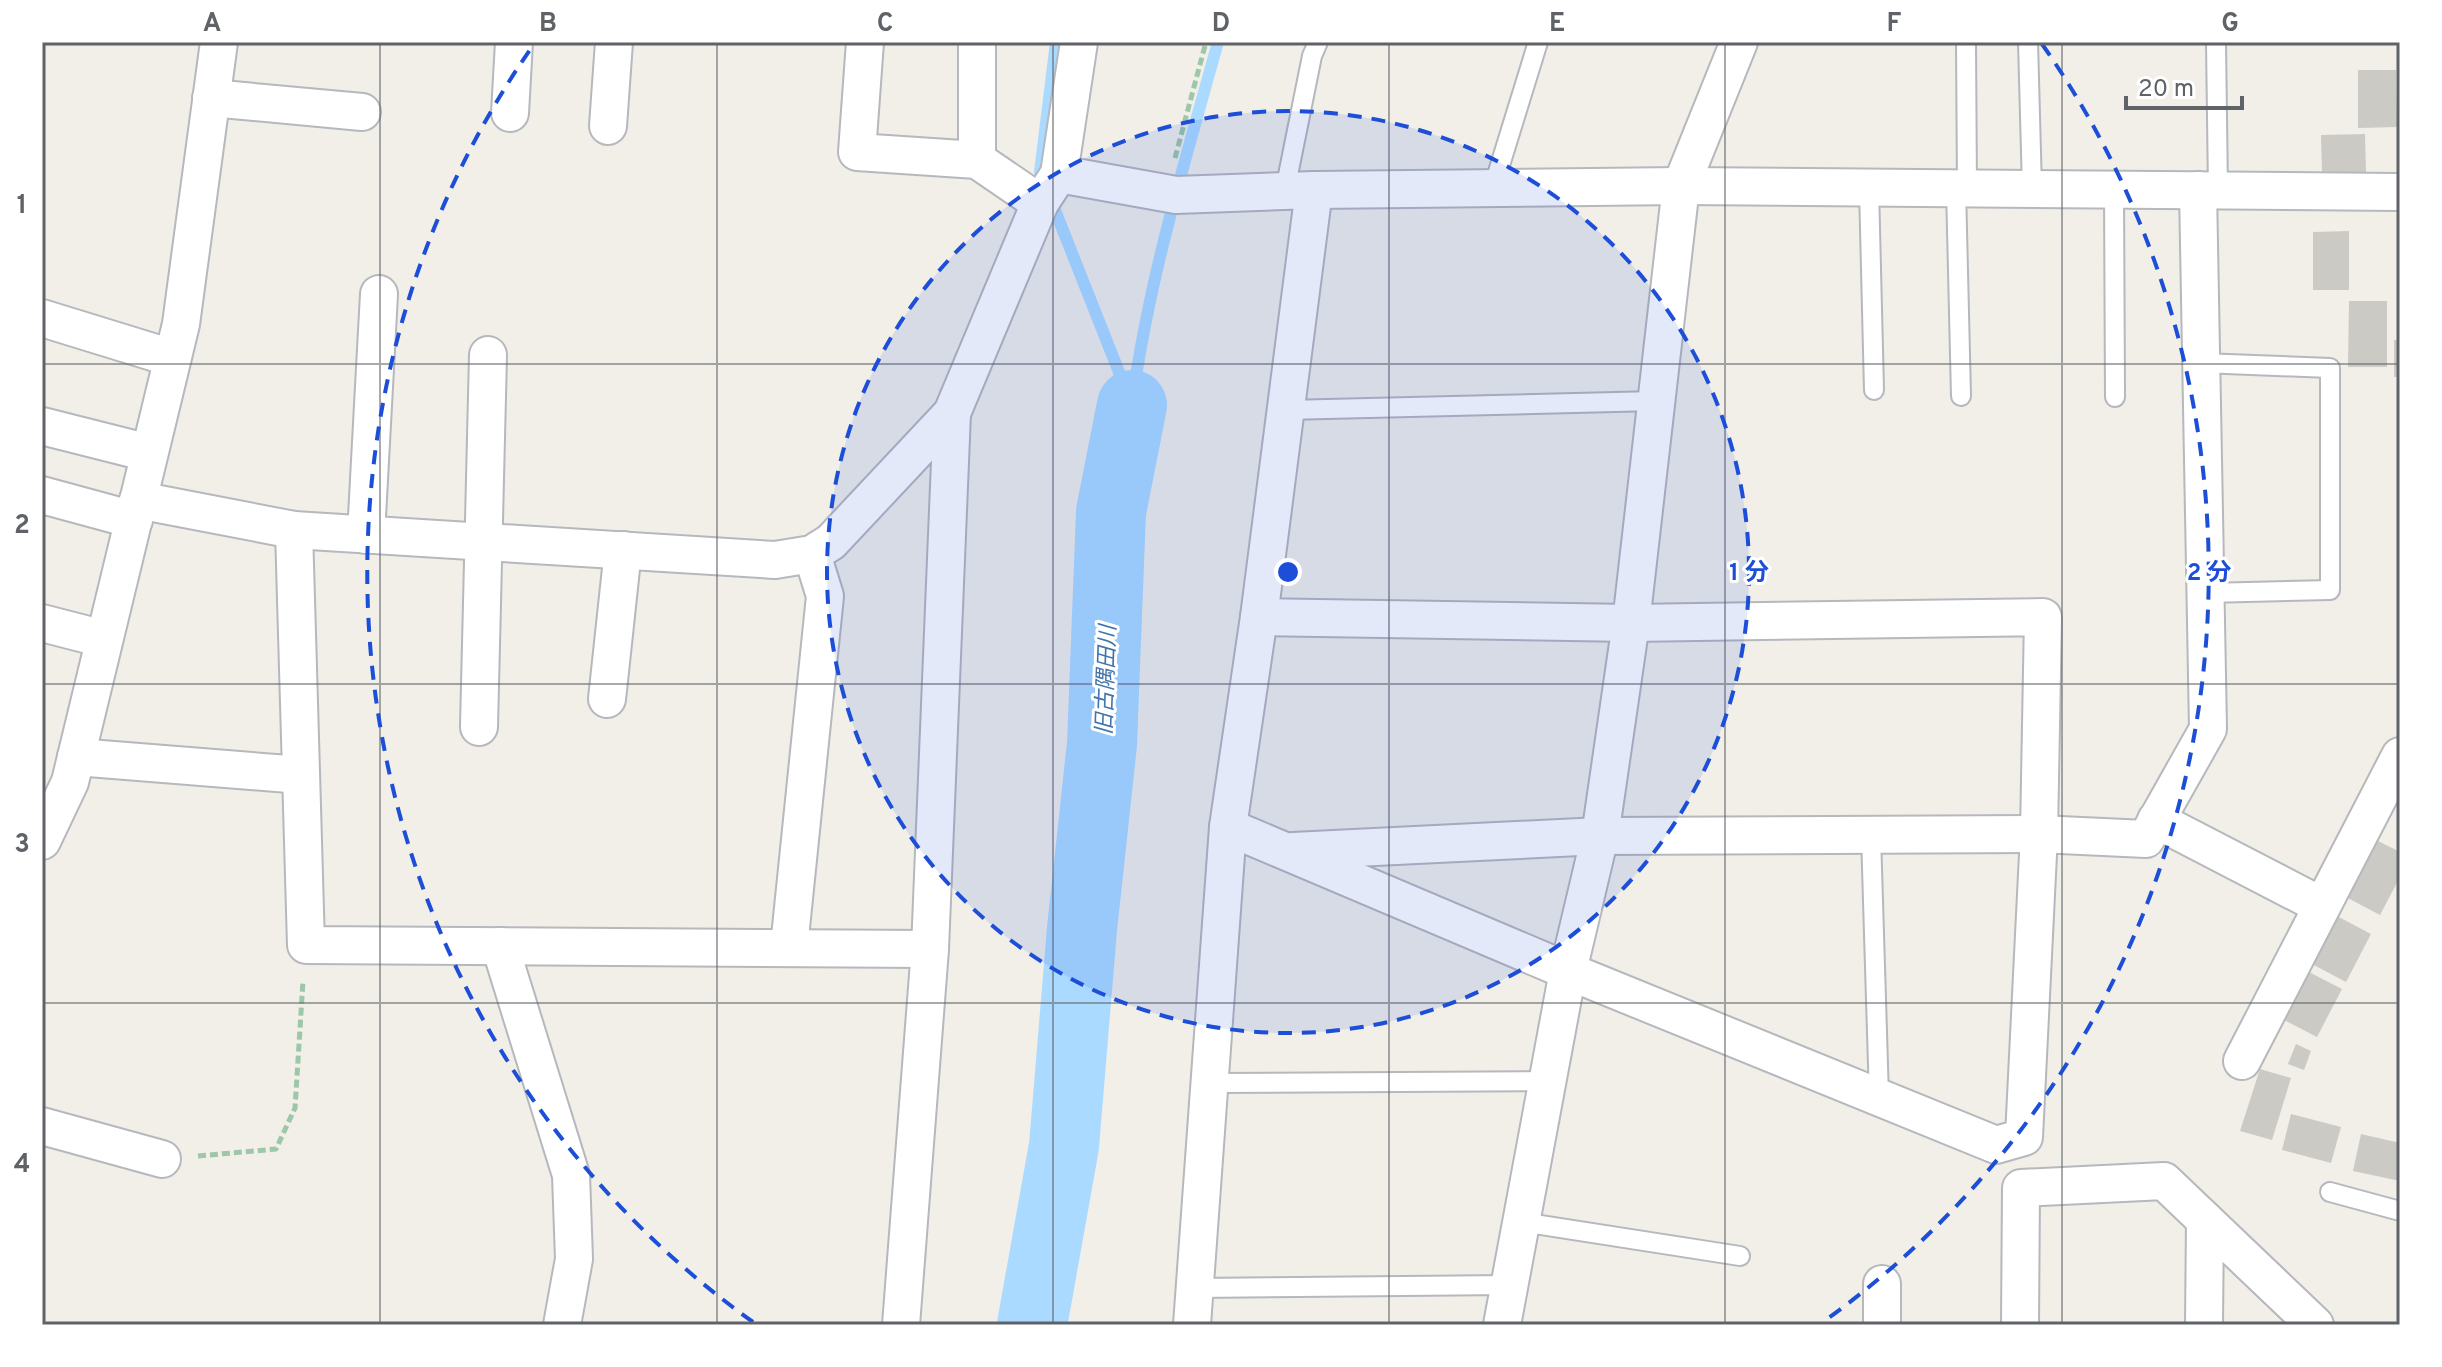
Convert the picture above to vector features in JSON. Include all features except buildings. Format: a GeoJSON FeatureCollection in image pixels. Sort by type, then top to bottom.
{"type":"FeatureCollection","features":[{"type":"Feature","properties":{"kind":"street"},"geometry":{"type":"LineString","coordinates":[[42,841],[70,782],[181,324],[219,42]]}},
{"type":"Feature","properties":{"kind":"street"},"geometry":{"type":"LineString","coordinates":[[510,113],[514,42]]}},
{"type":"Feature","properties":{"kind":"street"},"geometry":{"type":"LineString","coordinates":[[608,126],[614,42]]}},
{"type":"Feature","properties":{"kind":"street"},"geometry":{"type":"LineString","coordinates":[[865,42],[857,152],[977,160],[1050,188],[1176,195],[1300,190],[1681,186],[2400,192]]}},
{"type":"Feature","properties":{"kind":"street"},"geometry":{"type":"LineString","coordinates":[[977,42],[977,160]]}},
{"type":"Feature","properties":{"kind":"street"},"geometry":{"type":"LineString","coordinates":[[42,495],[294,530],[775,560],[812,554],[831,542],[952,413],[1050,188],[1079,42]]}},
{"type":"Feature","properties":{"kind":"street"},"geometry":{"type":"LineString","coordinates":[[1502,1325],[1568,971],[1600,836],[1631,623],[1681,186],[1739,42]]}},
{"type":"Feature","properties":{"kind":"street"},"geometry":{"type":"LineString","coordinates":[[211,98],[362,112]]}},
{"type":"Feature","properties":{"kind":"street"},"geometry":{"type":"LineString","coordinates":[[1192,1325],[1228,827],[1285,410],[1300,190]]}},
{"type":"Feature","properties":{"kind":"street"},"geometry":{"type":"LineString","coordinates":[[1285,852],[1600,836],[2039,834],[2146,839],[2208,729],[2201,363],[2208,191]]}},
{"type":"Feature","properties":{"kind":"street"},"geometry":{"type":"LineString","coordinates":[[366,535],[379,294]]}},
{"type":"Feature","properties":{"kind":"street"},"geometry":{"type":"LineString","coordinates":[[42,318],[172,358]]}},
{"type":"Feature","properties":{"kind":"street"},"geometry":{"type":"LineString","coordinates":[[479,727],[488,355]]}},
{"type":"Feature","properties":{"kind":"street"},"geometry":{"type":"LineString","coordinates":[[901,1325],[930,949],[952,413]]}},
{"type":"Feature","properties":{"kind":"street"},"geometry":{"type":"LineString","coordinates":[[42,426],[149,453]]}},
{"type":"Feature","properties":{"kind":"street"},"geometry":{"type":"LineString","coordinates":[[294,530],[306,945],[930,949]]}},
{"type":"Feature","properties":{"kind":"street"},"geometry":{"type":"LineString","coordinates":[[607,699],[623,550]]}},
{"type":"Feature","properties":{"kind":"street"},"geometry":{"type":"LineString","coordinates":[[789,947],[825,596],[812,554]]}},
{"type":"Feature","properties":{"kind":"street"},"geometry":{"type":"LineString","coordinates":[[1228,827],[1568,971],[1996,1145],[2024,1137],[2039,834],[2043,617],[1631,623],[1259,617]]}},
{"type":"Feature","properties":{"kind":"street"},"geometry":{"type":"LineString","coordinates":[[42,623],[104,639]]}},
{"type":"Feature","properties":{"kind":"street"},"geometry":{"type":"LineString","coordinates":[[2242,1061],[2400,756]]}},
{"type":"Feature","properties":{"kind":"street"},"geometry":{"type":"LineString","coordinates":[[76,757],[301,775]]}},
{"type":"Feature","properties":{"kind":"street"},"geometry":{"type":"LineString","coordinates":[[2156,820],[2322,906]]}},
{"type":"Feature","properties":{"kind":"street"},"geometry":{"type":"LineString","coordinates":[[500,946],[571,1175],[574,1259],[562,1325]]}},
{"type":"Feature","properties":{"kind":"street"},"geometry":{"type":"LineString","coordinates":[[42,1126],[162,1159]]}},
{"type":"Feature","properties":{"kind":"street"},"geometry":{"type":"LineString","coordinates":[[2020,1325],[2021,1188],[2164,1181],[2315,1325]]}},
{"type":"Feature","properties":{"kind":"street"},"geometry":{"type":"LineString","coordinates":[[2204,1325],[2205,1220]]}},
{"type":"Feature","properties":{"kind":"street"},"geometry":{"type":"LineString","coordinates":[[1882,1284],[1882,1325]]}},
{"type":"Feature","properties":{"kind":"lane"},"geometry":{"type":"LineString","coordinates":[[1300,190],[1312,56],[1318,42]]}},
{"type":"Feature","properties":{"kind":"lane"},"geometry":{"type":"LineString","coordinates":[[1493,188],[1538,42]]}},
{"type":"Feature","properties":{"kind":"lane"},"geometry":{"type":"LineString","coordinates":[[1961,396],[1966,42]]}},
{"type":"Feature","properties":{"kind":"lane"},"geometry":{"type":"LineString","coordinates":[[2028,42],[2032,189]]}},
{"type":"Feature","properties":{"kind":"lane"},"geometry":{"type":"LineString","coordinates":[[2208,191],[2216,42]]}},
{"type":"Feature","properties":{"kind":"lane"},"geometry":{"type":"LineString","coordinates":[[1869,188],[1874,390]]}},
{"type":"Feature","properties":{"kind":"lane"},"geometry":{"type":"LineString","coordinates":[[2114,190],[2115,397]]}},
{"type":"Feature","properties":{"kind":"lane"},"geometry":{"type":"LineString","coordinates":[[2201,363],[2330,368],[2330,590],[2206,593]]}},
{"type":"Feature","properties":{"kind":"lane"},"geometry":{"type":"LineString","coordinates":[[1285,410],[1656,401]]}},
{"type":"Feature","properties":{"kind":"lane"},"geometry":{"type":"LineString","coordinates":[[1871,835],[1879,1098]]}},
{"type":"Feature","properties":{"kind":"lane"},"geometry":{"type":"LineString","coordinates":[[1210,1083],[1548,1081]]}},
{"type":"Feature","properties":{"kind":"lane"},"geometry":{"type":"LineString","coordinates":[[2330,1192],[2400,1211]]}},
{"type":"Feature","properties":{"kind":"lane"},"geometry":{"type":"LineString","coordinates":[[1521,1222],[1740,1256]]}},
{"type":"Feature","properties":{"kind":"lane"},"geometry":{"type":"LineString","coordinates":[[1194,1288],[1510,1285]]}},
{"type":"Feature","properties":{"kind":"path"},"geometry":{"type":"LineString","coordinates":[[1165,193],[1206,42]]}},
{"type":"Feature","properties":{"kind":"path"},"geometry":{"type":"LineString","coordinates":[[162,1159],[276,1149],[295,1108],[306,945]]}},
{"type":"Feature","properties":{"kind":"waterway"},"geometry":{"type":"LineString","coordinates":[[1044,183],[1040,172],[1056,42]]}},
{"type":"Feature","properties":{"kind":"waterway","name":"旧古隅田川"},"geometry":{"type":"LineString","coordinates":[[1132,404],[1158,267],[1218,42]]}},
{"type":"Feature","properties":{"kind":"waterway"},"geometry":{"type":"LineString","coordinates":[[1051,200],[1132,405]]}},
{"type":"Feature","properties":{"kind":"waterway","name":"旧古隅田川"},"geometry":{"type":"LineString","coordinates":[[1032,1325],[1064,1146],[1082,929],[1102,744],[1111,512],[1132,405]]}}]}
